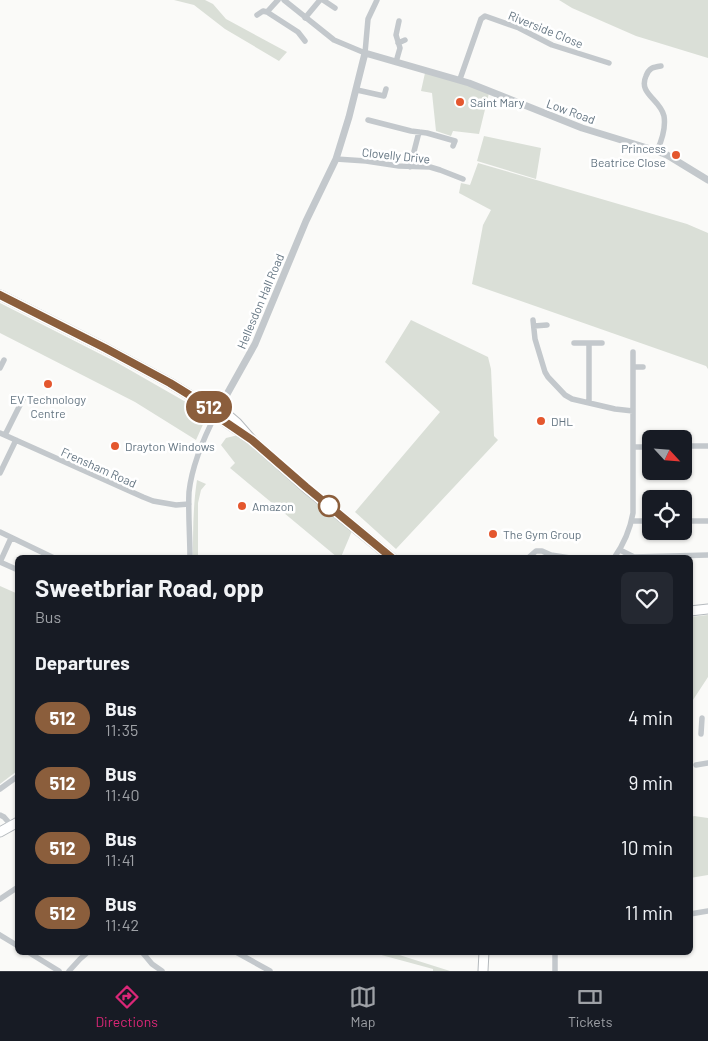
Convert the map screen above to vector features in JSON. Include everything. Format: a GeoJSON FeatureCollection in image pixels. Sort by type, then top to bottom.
{"type":"FeatureCollection","features":[{"type":"Feature","properties":{"kind":"main road"},"geometry":{"type":"LineString","coordinates":[[0,295],[105,348],[170,383],[217,412],[230,417],[252,440],[388,555]]}},
{"type":"Feature","properties":{"kind":"main road"},"geometry":{"type":"LineString","coordinates":[[693,611],[708,609]]}},
{"type":"Feature","properties":{"kind":"main road"},"geometry":{"type":"LineString","coordinates":[[0,832],[14,824]]}},
{"type":"Feature","properties":{"kind":"main road"},"geometry":{"type":"LineString","coordinates":[[483,971],[484,955]]}},
{"type":"Feature","properties":{"kind":"street"},"geometry":{"type":"LineString","coordinates":[[278,0],[262,11],[304,36]]}},
{"type":"Feature","properties":{"kind":"street"},"geometry":{"type":"LineString","coordinates":[[284,0],[334,40],[364,53],[368,19],[377,0]]}},
{"type":"Feature","properties":{"kind":"street"},"geometry":{"type":"LineString","coordinates":[[305,18],[322,0],[335,8]]}},
{"type":"Feature","properties":{"kind":"street","name":"Riverside Close"},"geometry":{"type":"LineString","coordinates":[[460,80],[481,19],[486,16],[519,28],[552,45],[608,64]]}},
{"type":"Feature","properties":{"kind":"street"},"geometry":{"type":"LineString","coordinates":[[396,62],[400,48],[396,35],[399,21]]}},
{"type":"Feature","properties":{"kind":"street"},"geometry":{"type":"LineString","coordinates":[[398,43],[405,40]]}},
{"type":"Feature","properties":{"kind":"street","name":"Low Road"},"geometry":{"type":"LineString","coordinates":[[364,53],[460,80],[582,128],[658,151],[708,180]]}},
{"type":"Feature","properties":{"kind":"street","name":"Hellesdon Hall Road"},"geometry":{"type":"LineString","coordinates":[[190,555],[190,483],[195,462],[203,440],[217,412],[255,344],[306,221],[336,159],[345,134],[364,53]]}},
{"type":"Feature","properties":{"kind":"street"},"geometry":{"type":"LineString","coordinates":[[658,151],[662,140],[664,118],[658,103],[647,93],[644,82],[652,68],[661,66]]}},
{"type":"Feature","properties":{"kind":"street"},"geometry":{"type":"LineString","coordinates":[[356,90],[384,96],[386,89]]}},
{"type":"Feature","properties":{"kind":"street"},"geometry":{"type":"LineString","coordinates":[[368,120],[378,119],[454,141]]}},
{"type":"Feature","properties":{"kind":"street"},"geometry":{"type":"LineString","coordinates":[[410,166],[419,132]]}},
{"type":"Feature","properties":{"kind":"street","name":"Clovelly Drive"},"geometry":{"type":"LineString","coordinates":[[336,159],[430,168],[440,170],[452,178],[463,179]]}},
{"type":"Feature","properties":{"kind":"street"},"geometry":{"type":"LineString","coordinates":[[546,325],[534,323],[535,339],[545,372],[565,395],[572,399],[589,403],[634,411]]}},
{"type":"Feature","properties":{"kind":"street"},"geometry":{"type":"LineString","coordinates":[[574,343],[602,343]]}},
{"type":"Feature","properties":{"kind":"street"},"geometry":{"type":"LineString","coordinates":[[589,343],[589,403]]}},
{"type":"Feature","properties":{"kind":"street"},"geometry":{"type":"LineString","coordinates":[[616,555],[624,542],[633,513],[633,352]]}},
{"type":"Feature","properties":{"kind":"street"},"geometry":{"type":"LineString","coordinates":[[0,366],[4,360]]}},
{"type":"Feature","properties":{"kind":"street"},"geometry":{"type":"LineString","coordinates":[[633,367],[643,367]]}},
{"type":"Feature","properties":{"kind":"street","name":"Frensham Road"},"geometry":{"type":"LineString","coordinates":[[24,397],[16,418],[2,434],[124,490],[148,499],[176,505],[189,504]]}},
{"type":"Feature","properties":{"kind":"street"},"geometry":{"type":"LineString","coordinates":[[0,472],[16,440]]}},
{"type":"Feature","properties":{"kind":"street"},"geometry":{"type":"LineString","coordinates":[[692,446],[708,446]]}},
{"type":"Feature","properties":{"kind":"street"},"geometry":{"type":"LineString","coordinates":[[634,447],[642,447]]}},
{"type":"Feature","properties":{"kind":"street"},"geometry":{"type":"LineString","coordinates":[[632,521],[642,521]]}},
{"type":"Feature","properties":{"kind":"street"},"geometry":{"type":"LineString","coordinates":[[692,521],[708,521]]}},
{"type":"Feature","properties":{"kind":"street"},"geometry":{"type":"LineString","coordinates":[[0,532],[48,555]]}},
{"type":"Feature","properties":{"kind":"street"},"geometry":{"type":"LineString","coordinates":[[11,538],[0,562],[15,569]]}},
{"type":"Feature","properties":{"kind":"street"},"geometry":{"type":"LineString","coordinates":[[620,550],[630,555]]}},
{"type":"Feature","properties":{"kind":"street"},"geometry":{"type":"LineString","coordinates":[[531,555],[536,551],[542,551],[549,555]]}},
{"type":"Feature","properties":{"kind":"street"},"geometry":{"type":"LineString","coordinates":[[693,555],[708,555]]}},
{"type":"Feature","properties":{"kind":"street"},"geometry":{"type":"LineString","coordinates":[[701,734],[705,726],[702,718]]}},
{"type":"Feature","properties":{"kind":"street"},"geometry":{"type":"LineString","coordinates":[[696,764],[708,763]]}},
{"type":"Feature","properties":{"kind":"street"},"geometry":{"type":"LineString","coordinates":[[0,789],[15,778]]}},
{"type":"Feature","properties":{"kind":"street"},"geometry":{"type":"LineString","coordinates":[[0,815],[14,824]]}},
{"type":"Feature","properties":{"kind":"street"},"geometry":{"type":"LineString","coordinates":[[0,899],[15,889]]}},
{"type":"Feature","properties":{"kind":"street"},"geometry":{"type":"LineString","coordinates":[[693,914],[708,911]]}},
{"type":"Feature","properties":{"kind":"street"},"geometry":{"type":"LineString","coordinates":[[0,935],[15,944]]}},
{"type":"Feature","properties":{"kind":"street"},"geometry":{"type":"LineString","coordinates":[[33,955],[59,971]]}},
{"type":"Feature","properties":{"kind":"street"},"geometry":{"type":"LineString","coordinates":[[69,971],[85,955]]}},
{"type":"Feature","properties":{"kind":"street"},"geometry":{"type":"LineString","coordinates":[[144,955],[152,964],[162,971]]}},
{"type":"Feature","properties":{"kind":"street"},"geometry":{"type":"LineString","coordinates":[[241,955],[270,971]]}},
{"type":"Feature","properties":{"kind":"street"},"geometry":{"type":"LineString","coordinates":[[555,955],[555,971]]}},
{"type":"Feature","properties":{"kind":"shaded area"},"geometry":{"type":"Polygon","coordinates":[[[174,0],[205,0],[213,4],[226,19],[287,52],[279,61],[225,29],[194,5],[174,0]]]}},
{"type":"Feature","properties":{"kind":"shaded area"},"geometry":{"type":"Polygon","coordinates":[[[559,0],[708,0],[708,58],[636,36],[572,8],[559,0]]]}},
{"type":"Feature","properties":{"kind":"shaded area"},"geometry":{"type":"Polygon","coordinates":[[[425,73],[489,93],[479,134],[453,131],[451,136],[436,131],[432,93],[421,91],[425,73]]]}},
{"type":"Feature","properties":{"kind":"shaded area"},"geometry":{"type":"Polygon","coordinates":[[[484,136],[541,148],[536,179],[477,161],[484,136]]]}},
{"type":"Feature","properties":{"kind":"shaded area"},"geometry":{"type":"Polygon","coordinates":[[[478,163],[687,224],[708,233],[708,369],[706,366],[472,284],[483,225],[491,210],[459,193],[461,183],[470,185],[478,163]]]}},
{"type":"Feature","properties":{"kind":"shaded area"},"geometry":{"type":"Polygon","coordinates":[[[0,303],[116,362],[198,409],[205,420],[196,440],[135,402],[0,333],[0,303]]]}},
{"type":"Feature","properties":{"kind":"shaded area"},"geometry":{"type":"Polygon","coordinates":[[[411,320],[488,357],[491,369],[494,436],[498,440],[396,549],[355,512],[440,412],[385,362],[411,320]]]}},
{"type":"Feature","properties":{"kind":"shaded area"},"geometry":{"type":"Polygon","coordinates":[[[238,435],[352,531],[342,555],[335,555],[230,468],[235,463],[221,445],[226,438],[238,435]]]}},
{"type":"Feature","properties":{"kind":"shaded area"},"geometry":{"type":"Polygon","coordinates":[[[197,480],[206,484],[201,490],[198,503],[198,555],[193,555],[197,480]]]}},
{"type":"Feature","properties":{"kind":"shaded area"},"geometry":{"type":"Polygon","coordinates":[[[0,586],[15,593],[15,773],[0,784],[0,586]]]}},
{"type":"Feature","properties":{"kind":"shaded area"},"geometry":{"type":"Polygon","coordinates":[[[708,615],[708,677],[693,700],[693,617],[708,615]]]}},
{"type":"Feature","properties":{"kind":"shaded area"},"geometry":{"type":"Polygon","coordinates":[[[693,816],[708,818],[708,875],[693,878],[693,816]]]}},
{"type":"Feature","properties":{"kind":"shaded area"},"geometry":{"type":"Polygon","coordinates":[[[381,955],[399,955],[450,971],[433,971],[433,969],[381,955]]]}},
{"type":"Feature","properties":{"kind":"bus line","name":"512"},"geometry":{"type":"LineString","coordinates":[[0,295],[170,383],[217,412],[224,421],[252,440],[388,555]]}},
{"type":"Feature","properties":{"kind":"place","name":"Saint Mary"},"geometry":{"type":"Point","coordinates":[460,102]}},
{"type":"Feature","properties":{"kind":"place","name":"Princess Beatrice Close"},"geometry":{"type":"Point","coordinates":[676,155]}},
{"type":"Feature","properties":{"kind":"place","name":"EV Technology Centre"},"geometry":{"type":"Point","coordinates":[48,384]}},
{"type":"Feature","properties":{"kind":"place","name":"DHL"},"geometry":{"type":"Point","coordinates":[541,421]}},
{"type":"Feature","properties":{"kind":"place","name":"Drayton Windows"},"geometry":{"type":"Point","coordinates":[115,446]}},
{"type":"Feature","properties":{"kind":"place","name":"Amazon"},"geometry":{"type":"Point","coordinates":[242,506]}},
{"type":"Feature","properties":{"kind":"place","name":"The Gym Group"},"geometry":{"type":"Point","coordinates":[493,534]}}]}
